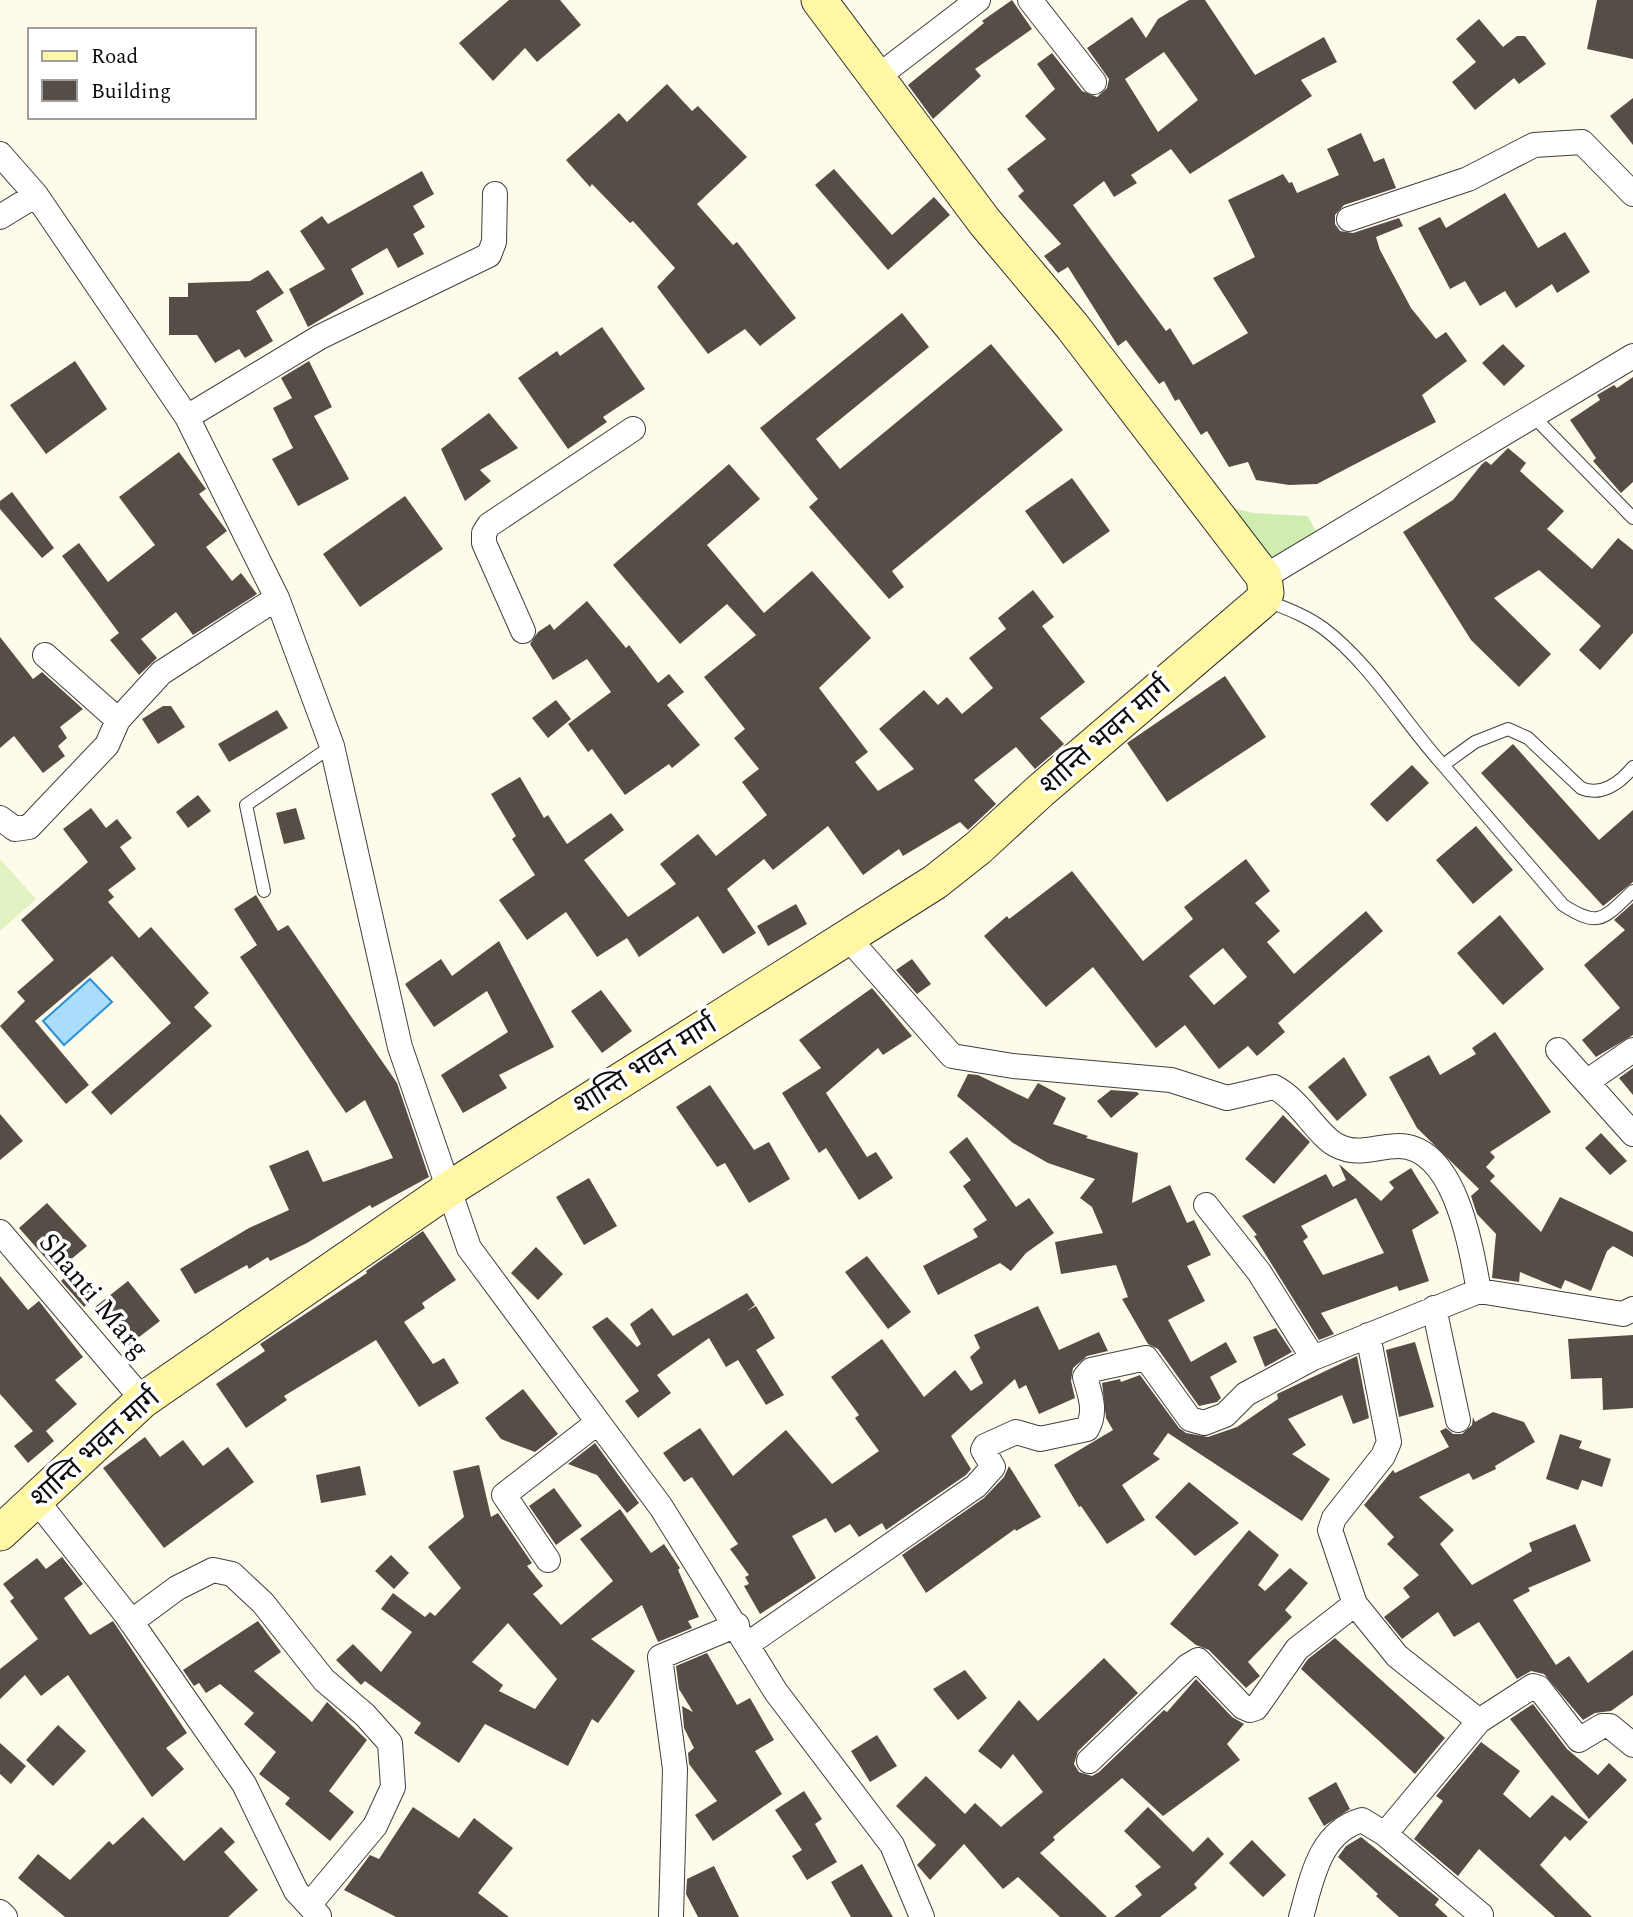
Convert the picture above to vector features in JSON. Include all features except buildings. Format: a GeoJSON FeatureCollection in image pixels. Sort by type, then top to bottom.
{"type":"FeatureCollection","features":[{"type":"Feature","properties":{"kind":"main road"},"geometry":{"type":"LineString","coordinates":[[819,0],[984,221],[1072,326],[1263,588]]}},
{"type":"Feature","properties":{"kind":"main road","name":"शान्ति भवन मार्ग"},"geometry":{"type":"LineString","coordinates":[[1,1530],[37,1501],[143,1400],[449,1189],[581,1103],[849,939],[935,882],[978,848],[1263,588]]}},
{"type":"Feature","properties":{"kind":"street"},"geometry":{"type":"LineString","coordinates":[[876,78],[978,0]]}},
{"type":"Feature","properties":{"kind":"street"},"geometry":{"type":"LineString","coordinates":[[1030,0],[1094,82]]}},
{"type":"Feature","properties":{"kind":"street"},"geometry":{"type":"LineString","coordinates":[[1349,219],[1468,179],[1534,145],[1582,142],[1633,194]]}},
{"type":"Feature","properties":{"kind":"street"},"geometry":{"type":"LineString","coordinates":[[0,154],[36,195],[187,417],[277,598],[332,747],[400,1047],[469,1248],[661,1507],[797,1723],[892,1845],[922,1917]]}},
{"type":"Feature","properties":{"kind":"street"},"geometry":{"type":"LineString","coordinates":[[187,417],[320,337],[489,255],[495,242],[495,194]]}},
{"type":"Feature","properties":{"kind":"street"},"geometry":{"type":"LineString","coordinates":[[0,217],[36,195]]}},
{"type":"Feature","properties":{"kind":"street"},"geometry":{"type":"LineString","coordinates":[[1263,588],[1469,452],[1633,356]]}},
{"type":"Feature","properties":{"kind":"street"},"geometry":{"type":"LineString","coordinates":[[523,631],[485,543],[484,533],[489,526],[633,429]]}},
{"type":"Feature","properties":{"kind":"street"},"geometry":{"type":"LineString","coordinates":[[0,818],[15,829],[30,827],[107,745],[118,720],[161,673],[277,598]]}},
{"type":"Feature","properties":{"kind":"street"},"geometry":{"type":"LineString","coordinates":[[45,655],[118,720]]}},
{"type":"Feature","properties":{"kind":"street"},"geometry":{"type":"LineString","coordinates":[[849,939],[953,1056],[1013,1066],[1171,1080],[1227,1098],[1274,1087],[1310,1117],[1332,1144],[1365,1152],[1400,1146],[1423,1153],[1439,1170],[1464,1218],[1479,1291]]}},
{"type":"Feature","properties":{"kind":"street"},"geometry":{"type":"LineString","coordinates":[[1558,1050],[1633,1134]]}},
{"type":"Feature","properties":{"kind":"street"},"geometry":{"type":"LineString","coordinates":[[1588,1082],[1633,1050]]}},
{"type":"Feature","properties":{"kind":"street"},"geometry":{"type":"LineString","coordinates":[[1206,1205],[1259,1272],[1313,1358]]}},
{"type":"Feature","properties":{"kind":"street","name":"Shanti Marg"},"geometry":{"type":"LineString","coordinates":[[0,1232],[143,1400]]}},
{"type":"Feature","properties":{"kind":"street"},"geometry":{"type":"LineString","coordinates":[[671,1917],[675,1769],[660,1657],[742,1635],[976,1486],[993,1467],[983,1450],[985,1446],[1016,1432],[1040,1439],[1087,1429],[1092,1420],[1093,1407],[1085,1377],[1091,1370],[1146,1358],[1190,1419],[1204,1423],[1225,1415],[1246,1394],[1313,1358],[1479,1291],[1623,1314],[1633,1309]]}},
{"type":"Feature","properties":{"kind":"street"},"geometry":{"type":"LineString","coordinates":[[1434,1308],[1458,1420]]}},
{"type":"Feature","properties":{"kind":"street"},"geometry":{"type":"LineString","coordinates":[[1368,1335],[1389,1442],[1383,1456],[1334,1518],[1330,1530],[1354,1604],[1397,1656],[1479,1721]]}},
{"type":"Feature","properties":{"kind":"street"},"geometry":{"type":"LineString","coordinates":[[548,1560],[504,1495],[597,1423]]}},
{"type":"Feature","properties":{"kind":"street"},"geometry":{"type":"LineString","coordinates":[[37,1501],[131,1622],[244,1784],[296,1891],[314,1911],[375,1826],[393,1787],[390,1742],[324,1680],[263,1603],[232,1574],[213,1570],[177,1588],[131,1622]]}},
{"type":"Feature","properties":{"kind":"street"},"geometry":{"type":"LineString","coordinates":[[1089,1761],[1188,1666],[1198,1660],[1243,1707],[1250,1710],[1256,1708],[1297,1648],[1354,1604]]}},
{"type":"Feature","properties":{"kind":"street"},"geometry":{"type":"LineString","coordinates":[[1385,1834],[1479,1721],[1532,1686],[1539,1688],[1579,1740],[1602,1726],[1610,1726],[1633,1745]]}},
{"type":"Feature","properties":{"kind":"street"},"geometry":{"type":"LineString","coordinates":[[1301,1917],[1316,1867],[1328,1843],[1345,1825],[1362,1820],[1385,1834],[1481,1915]]}},
{"type":"Feature","properties":{"kind":"street"},"geometry":{"type":"LineString","coordinates":[[0,1912],[5,1917]]}},
{"type":"Feature","properties":{"kind":"lane"},"geometry":{"type":"LineString","coordinates":[[1532,415],[1633,518]]}},
{"type":"Feature","properties":{"kind":"lane"},"geometry":{"type":"LineString","coordinates":[[1263,588],[1349,652],[1563,905],[1585,919],[1597,920],[1605,917],[1633,891]]}},
{"type":"Feature","properties":{"kind":"lane"},"geometry":{"type":"LineString","coordinates":[[1443,765],[1475,742],[1508,729],[1528,738],[1581,788],[1592,793],[1600,792],[1626,775],[1633,767]]}},
{"type":"Feature","properties":{"kind":"lane"},"geometry":{"type":"LineString","coordinates":[[264,891],[246,804],[332,747]]}},
{"type":"Feature","properties":{"kind":"green space"},"geometry":{"type":"Polygon","coordinates":[[[1216,503],[1253,513],[1308,516],[1317,534],[1265,561],[1216,503]]]}},
{"type":"Feature","properties":{"kind":"green space"},"geometry":{"type":"Polygon","coordinates":[[[0,859],[36,899],[0,931],[0,859]]]}},
{"type":"Feature","properties":{"kind":"water"},"geometry":{"type":"Polygon","coordinates":[[[90,979],[112,1002],[64,1045],[43,1021],[90,979]]]}}]}
